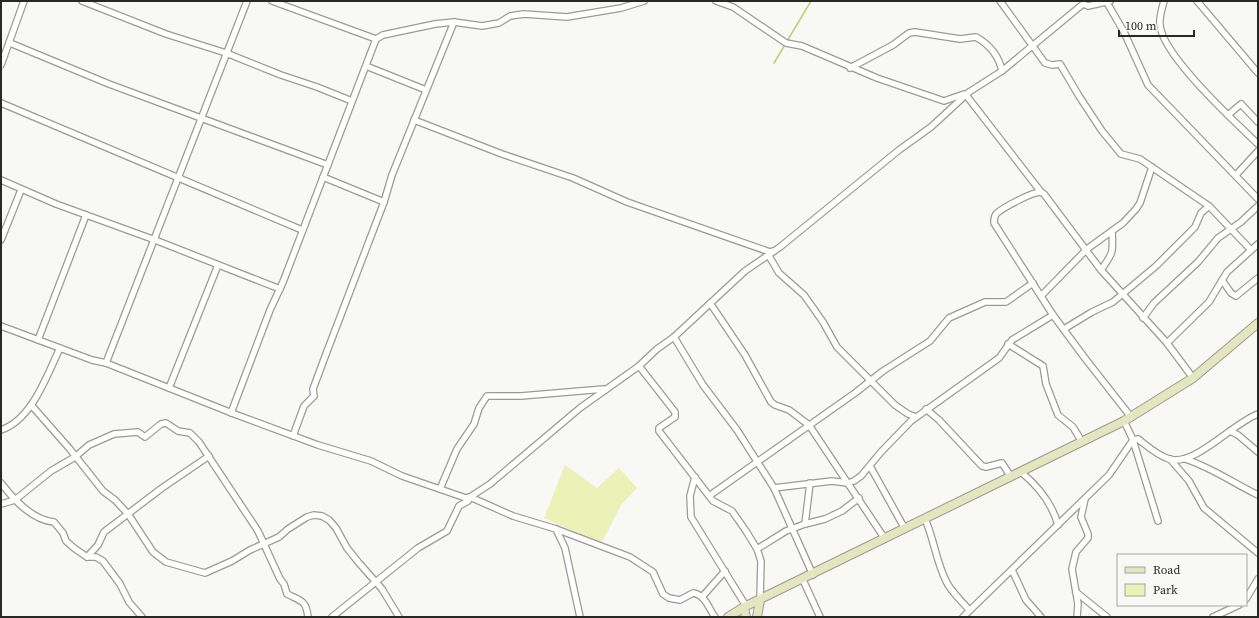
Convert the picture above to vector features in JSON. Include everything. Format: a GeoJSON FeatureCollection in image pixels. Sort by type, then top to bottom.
{"type":"FeatureCollection","features":[{"type":"Feature","properties":{"kind":"main road"},"geometry":{"type":"LineString","coordinates":[[728,617],[745,607],[803,580],[1124,421],[1193,378],[1258,323]]}},
{"type":"Feature","properties":{"kind":"main road"},"geometry":{"type":"LineString","coordinates":[[757,617],[760,600]]}},
{"type":"Feature","properties":{"kind":"main road"},"geometry":{"type":"LineString","coordinates":[[745,607],[746,617]]}},
{"type":"Feature","properties":{"kind":"street"},"geometry":{"type":"LineString","coordinates":[[1,64],[10,43],[24,1]]}},
{"type":"Feature","properties":{"kind":"street"},"geometry":{"type":"LineString","coordinates":[[82,1],[166,34],[226,53],[281,76],[317,87],[352,101]]}},
{"type":"Feature","properties":{"kind":"street"},"geometry":{"type":"LineString","coordinates":[[106,363],[155,240],[176,178],[202,117],[247,1]]}},
{"type":"Feature","properties":{"kind":"street"},"geometry":{"type":"LineString","coordinates":[[272,1],[376,39]]}},
{"type":"Feature","properties":{"kind":"street"},"geometry":{"type":"LineString","coordinates":[[231,413],[376,39],[383,35],[409,28],[454,22],[482,26],[499,23],[510,16],[524,14],[566,17],[621,8],[644,1]]}},
{"type":"Feature","properties":{"kind":"street"},"geometry":{"type":"LineString","coordinates":[[716,1],[733,7],[786,43],[802,46],[850,68],[939,100],[950,99],[968,93]]}},
{"type":"Feature","properties":{"kind":"street"},"geometry":{"type":"LineString","coordinates":[[1000,1],[1045,63],[1052,65],[1060,64],[1102,131],[1121,154],[1133,156],[1152,167],[1209,206],[1219,214],[1230,229],[1251,250]]}},
{"type":"Feature","properties":{"kind":"street"},"geometry":{"type":"LineString","coordinates":[[1164,1],[1160,15],[1160,26],[1169,48],[1198,84],[1258,144]]}},
{"type":"Feature","properties":{"kind":"street"},"geometry":{"type":"LineString","coordinates":[[1197,1],[1258,73]]}},
{"type":"Feature","properties":{"kind":"street"},"geometry":{"type":"LineString","coordinates":[[332,617],[418,548],[447,531],[458,507],[490,484],[605,389],[639,366],[657,349],[674,337],[745,271],[769,256],[900,150],[931,127],[968,93],[1002,71],[1080,2],[1088,6],[1108,2],[1124,32],[1148,85],[1258,198]]}},
{"type":"Feature","properties":{"kind":"street"},"geometry":{"type":"LineString","coordinates":[[293,436],[304,406],[314,396],[314,389],[326,354],[384,202],[392,175],[454,22]]}},
{"type":"Feature","properties":{"kind":"street"},"geometry":{"type":"LineString","coordinates":[[850,68],[893,46],[909,33],[915,32],[960,38],[976,37],[993,51],[1000,60],[1002,71]]}},
{"type":"Feature","properties":{"kind":"street"},"geometry":{"type":"LineString","coordinates":[[10,43],[109,84],[202,117],[328,165]]}},
{"type":"Feature","properties":{"kind":"street"},"geometry":{"type":"LineString","coordinates":[[366,66],[426,90]]}},
{"type":"Feature","properties":{"kind":"street"},"geometry":{"type":"LineString","coordinates":[[968,93],[1041,192],[1087,249],[1101,270],[1167,343],[1193,378]]}},
{"type":"Feature","properties":{"kind":"street"},"geometry":{"type":"LineString","coordinates":[[1,103],[302,230]]}},
{"type":"Feature","properties":{"kind":"street"},"geometry":{"type":"LineString","coordinates":[[1228,115],[1241,104],[1258,122]]}},
{"type":"Feature","properties":{"kind":"street"},"geometry":{"type":"LineString","coordinates":[[414,120],[502,154],[573,178],[627,202],[770,252],[774,251]]}},
{"type":"Feature","properties":{"kind":"street"},"geometry":{"type":"LineString","coordinates":[[1236,175],[1258,152]]}},
{"type":"Feature","properties":{"kind":"street"},"geometry":{"type":"LineString","coordinates":[[1041,296],[1087,249],[1123,223],[1140,203],[1152,167]]}},
{"type":"Feature","properties":{"kind":"street"},"geometry":{"type":"LineString","coordinates":[[323,177],[384,202]]}},
{"type":"Feature","properties":{"kind":"street"},"geometry":{"type":"LineString","coordinates":[[1,180],[21,190],[280,289]]}},
{"type":"Feature","properties":{"kind":"street"},"geometry":{"type":"LineString","coordinates":[[1,240],[21,190]]}},
{"type":"Feature","properties":{"kind":"street"},"geometry":{"type":"LineString","coordinates":[[1041,192],[1031,195],[1005,208],[994,218],[994,223],[1053,315],[1084,357],[1132,416]]}},
{"type":"Feature","properties":{"kind":"street"},"geometry":{"type":"LineString","coordinates":[[1064,329],[1092,312],[1114,302],[1181,242],[1195,227],[1201,214],[1209,206]]}},
{"type":"Feature","properties":{"kind":"street"},"geometry":{"type":"LineString","coordinates":[[1144,318],[1154,303],[1198,262],[1218,238],[1258,206]]}},
{"type":"Feature","properties":{"kind":"street"},"geometry":{"type":"LineString","coordinates":[[38,340],[86,215]]}},
{"type":"Feature","properties":{"kind":"street"},"geometry":{"type":"LineString","coordinates":[[1101,270],[1109,260],[1114,248],[1112,231]]}},
{"type":"Feature","properties":{"kind":"street"},"geometry":{"type":"LineString","coordinates":[[1167,343],[1209,302],[1227,272],[1258,244]]}},
{"type":"Feature","properties":{"kind":"street"},"geometry":{"type":"LineString","coordinates":[[769,256],[779,273],[804,295],[824,322],[837,347],[872,380],[895,405],[908,414],[916,417]]}},
{"type":"Feature","properties":{"kind":"street"},"geometry":{"type":"LineString","coordinates":[[169,388],[218,265]]}},
{"type":"Feature","properties":{"kind":"street"},"geometry":{"type":"LineString","coordinates":[[1222,280],[1231,293],[1236,296],[1258,278]]}},
{"type":"Feature","properties":{"kind":"street"},"geometry":{"type":"LineString","coordinates":[[709,496],[893,364],[930,341],[945,322],[954,315],[985,302],[1006,302],[1033,283]]}},
{"type":"Feature","properties":{"kind":"street"},"geometry":{"type":"LineString","coordinates":[[710,303],[745,355],[771,402],[789,410],[809,425],[859,498],[884,539]]}},
{"type":"Feature","properties":{"kind":"street"},"geometry":{"type":"LineString","coordinates":[[774,488],[832,481],[848,483],[861,476],[889,443],[916,417],[993,362],[1008,344],[1053,315]]}},
{"type":"Feature","properties":{"kind":"street"},"geometry":{"type":"LineString","coordinates":[[1,326],[92,360],[106,363],[318,446],[371,461],[402,476],[466,498],[470,497],[523,519],[556,529],[630,557],[653,572],[660,590],[669,598],[680,600],[693,593],[702,597],[715,617]]}},
{"type":"Feature","properties":{"kind":"street"},"geometry":{"type":"LineString","coordinates":[[674,337],[703,385],[737,430],[774,488],[794,528],[813,575]]}},
{"type":"Feature","properties":{"kind":"street"},"geometry":{"type":"LineString","coordinates":[[1008,344],[1043,366],[1046,384],[1058,415],[1073,427],[1082,442]]}},
{"type":"Feature","properties":{"kind":"street"},"geometry":{"type":"LineString","coordinates":[[1,430],[14,423],[32,406],[60,348]]}},
{"type":"Feature","properties":{"kind":"street"},"geometry":{"type":"LineString","coordinates":[[639,366],[675,412],[676,417],[659,428],[658,431],[709,496],[718,505],[732,511],[737,516],[757,549],[761,561],[762,573],[760,600]]}},
{"type":"Feature","properties":{"kind":"street"},"geometry":{"type":"LineString","coordinates":[[440,489],[457,449],[474,424],[479,408],[487,396],[521,396],[605,389]]}},
{"type":"Feature","properties":{"kind":"street"},"geometry":{"type":"LineString","coordinates":[[32,406],[69,448],[103,491],[115,500],[128,514],[153,552],[159,557],[172,564],[202,573],[209,572],[279,537],[288,529],[307,518],[314,515],[322,516],[329,520],[336,528],[347,548],[375,583],[382,589],[399,617]]}},
{"type":"Feature","properties":{"kind":"street"},"geometry":{"type":"LineString","coordinates":[[926,409],[939,420],[982,466],[986,467],[1002,463],[1011,477]]}},
{"type":"Feature","properties":{"kind":"street"},"geometry":{"type":"LineString","coordinates":[[1185,459],[1230,431],[1241,422],[1258,414]]}},
{"type":"Feature","properties":{"kind":"street"},"geometry":{"type":"LineString","coordinates":[[1124,421],[1133,440],[1158,520]]}},
{"type":"Feature","properties":{"kind":"street"},"geometry":{"type":"LineString","coordinates":[[1,504],[15,500],[51,471],[75,457],[89,445],[111,435],[138,432],[145,437],[161,424],[166,423],[178,431],[183,431],[195,436],[258,531],[280,579],[284,584],[287,594],[304,602],[307,608],[308,617]]}},
{"type":"Feature","properties":{"kind":"street"},"geometry":{"type":"LineString","coordinates":[[1230,431],[1238,435],[1258,452]]}},
{"type":"Feature","properties":{"kind":"street"},"geometry":{"type":"LineString","coordinates":[[1133,440],[1138,439],[1170,459],[1189,481],[1204,508],[1258,553]]}},
{"type":"Feature","properties":{"kind":"street"},"geometry":{"type":"LineString","coordinates":[[963,617],[1085,499],[1115,467],[1133,440]]}},
{"type":"Feature","properties":{"kind":"street"},"geometry":{"type":"LineString","coordinates":[[87,557],[98,545],[104,532],[209,456]]}},
{"type":"Feature","properties":{"kind":"street"},"geometry":{"type":"LineString","coordinates":[[1170,459],[1185,459],[1221,473],[1238,486],[1258,495]]}},
{"type":"Feature","properties":{"kind":"street"},"geometry":{"type":"LineString","coordinates":[[870,466],[905,529]]}},
{"type":"Feature","properties":{"kind":"street"},"geometry":{"type":"LineString","coordinates":[[1021,472],[1043,495],[1055,514],[1058,525]]}},
{"type":"Feature","properties":{"kind":"street"},"geometry":{"type":"LineString","coordinates":[[694,477],[690,496],[692,517],[745,607]]}},
{"type":"Feature","properties":{"kind":"street"},"geometry":{"type":"LineString","coordinates":[[1,483],[15,500],[45,521],[54,522],[63,533],[66,541],[87,557],[96,557],[103,561],[120,584],[129,602],[142,617]]}},
{"type":"Feature","properties":{"kind":"street"},"geometry":{"type":"LineString","coordinates":[[805,524],[810,484]]}},
{"type":"Feature","properties":{"kind":"street"},"geometry":{"type":"LineString","coordinates":[[757,549],[794,528],[842,511],[859,498]]}},
{"type":"Feature","properties":{"kind":"street"},"geometry":{"type":"LineString","coordinates":[[1077,617],[1078,604],[1073,582],[1073,559],[1076,552],[1085,542],[1088,534],[1081,517],[1085,499]]}},
{"type":"Feature","properties":{"kind":"street"},"geometry":{"type":"LineString","coordinates":[[926,519],[939,565],[946,583],[969,610]]}},
{"type":"Feature","properties":{"kind":"street"},"geometry":{"type":"LineString","coordinates":[[556,529],[565,548],[580,617]]}},
{"type":"Feature","properties":{"kind":"street"},"geometry":{"type":"LineString","coordinates":[[1012,570],[1019,589],[1031,607],[1041,617]]}},
{"type":"Feature","properties":{"kind":"street"},"geometry":{"type":"LineString","coordinates":[[702,597],[725,571]]}},
{"type":"Feature","properties":{"kind":"street"},"geometry":{"type":"LineString","coordinates":[[1247,597],[1258,579]]}},
{"type":"Feature","properties":{"kind":"street"},"geometry":{"type":"LineString","coordinates":[[803,580],[820,617]]}},
{"type":"Feature","properties":{"kind":"street"},"geometry":{"type":"LineString","coordinates":[[1076,592],[1107,617]]}},
{"type":"Feature","properties":{"kind":"street"},"geometry":{"type":"LineString","coordinates":[[1213,617],[1237,606]]}},
{"type":"Feature","properties":{"kind":"green space"},"geometry":{"type":"Polygon","coordinates":[[[565,465],[597,488],[619,468],[637,488],[621,505],[601,544],[544,518],[565,465]]]}},
{"type":"Feature","properties":{"kind":"waterway"},"geometry":{"type":"LineString","coordinates":[[774,63],[811,1]]}}]}
